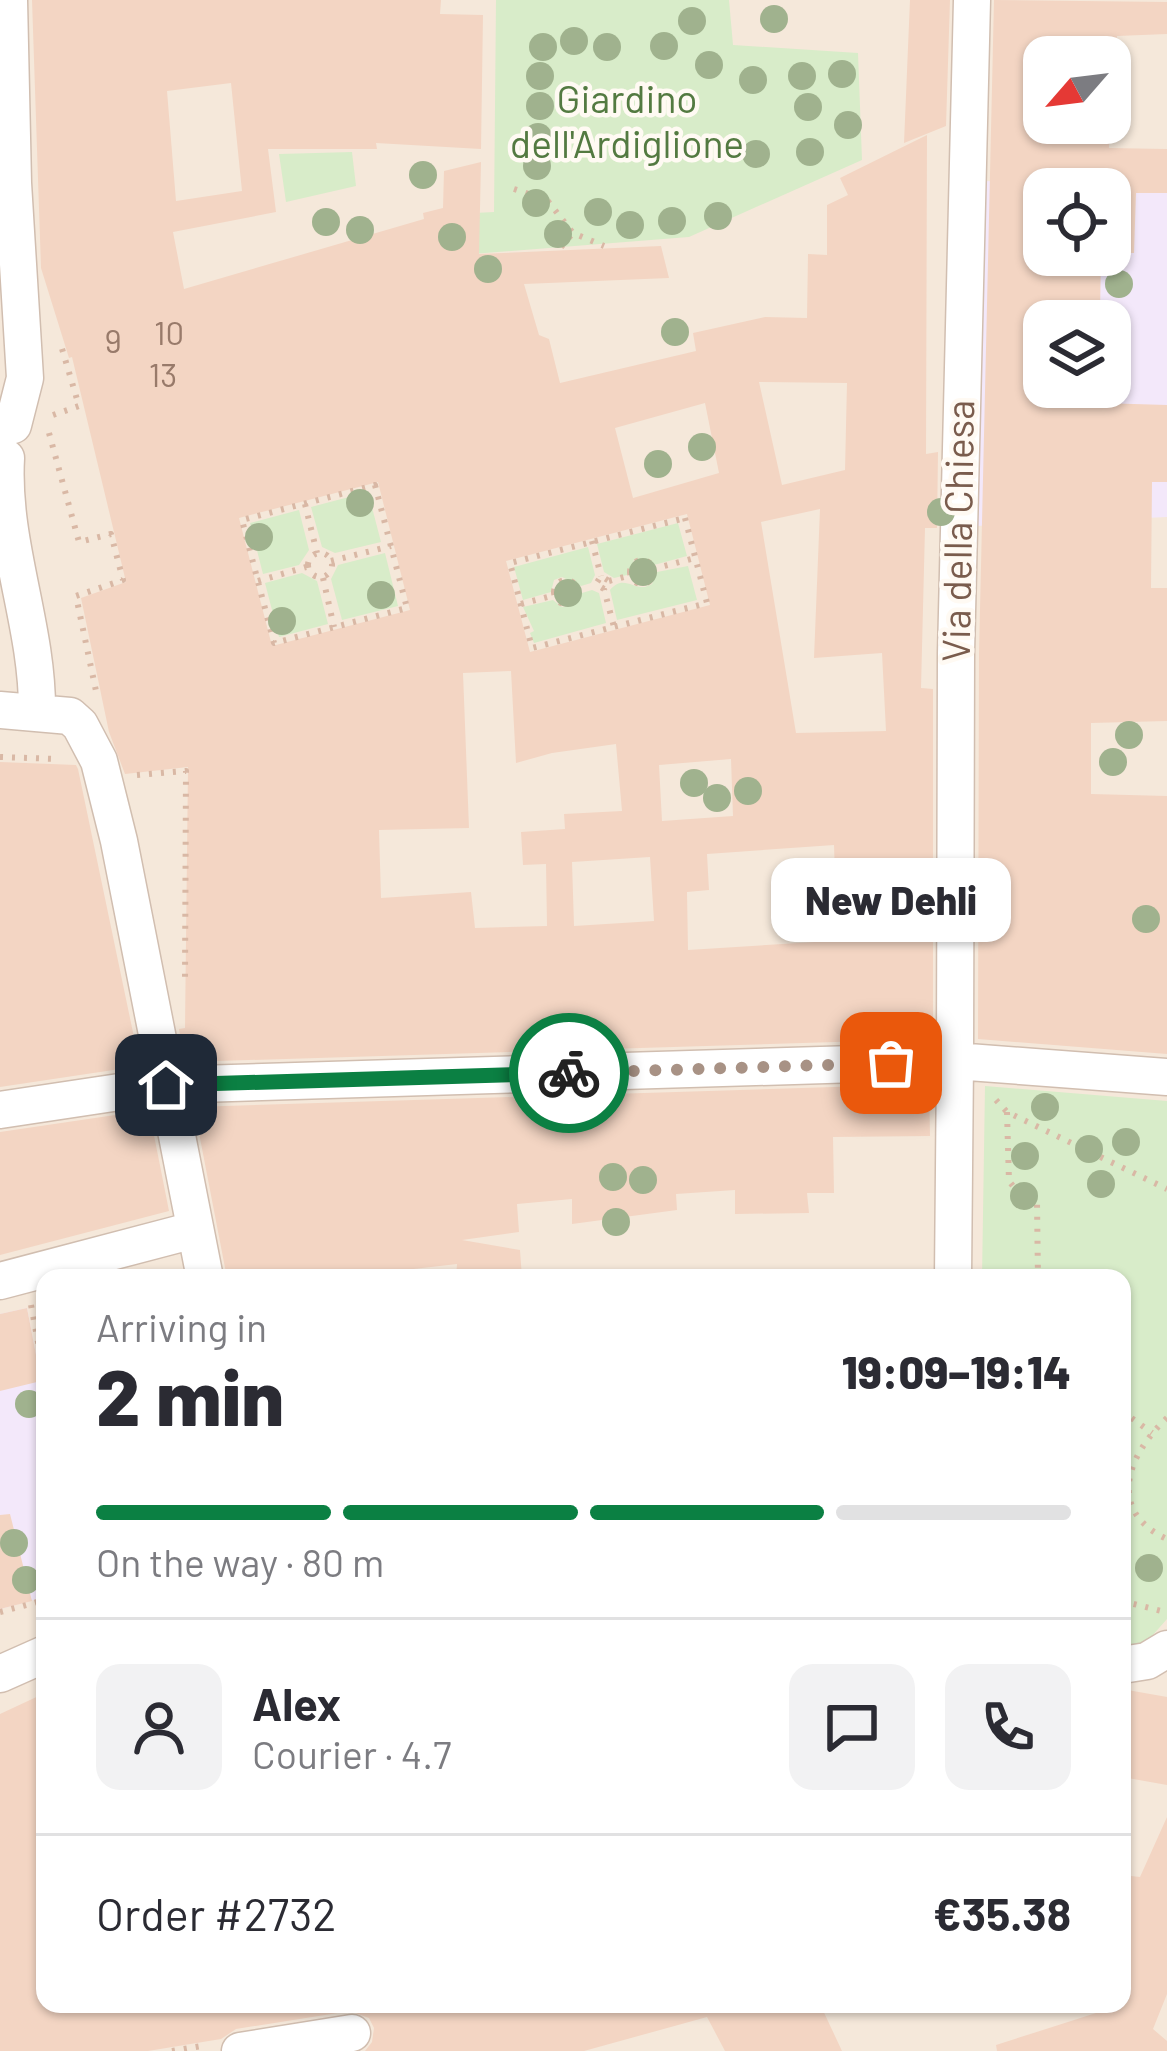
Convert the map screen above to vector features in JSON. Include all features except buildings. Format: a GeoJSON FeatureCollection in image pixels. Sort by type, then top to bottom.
{"type":"FeatureCollection","features":[{"type":"Feature","properties":{"kind":"street"},"geometry":{"type":"LineString","coordinates":[[9,0],[13,183],[25,375],[13,425],[3,441],[4,491],[30,638],[37,712]]}},
{"type":"Feature","properties":{"kind":"street","name":"Via della Chiesa"},"geometry":{"type":"LineString","coordinates":[[953,1269],[957,559],[972,0]]}},
{"type":"Feature","properties":{"kind":"street"},"geometry":{"type":"LineString","coordinates":[[0,710],[60,713],[76,720],[107,769],[203,1269]]}},
{"type":"Feature","properties":{"kind":"street"},"geometry":{"type":"LineString","coordinates":[[0,1110],[166,1085],[955,1061],[1167,1077]]}},
{"type":"Feature","properties":{"kind":"street"},"geometry":{"type":"LineString","coordinates":[[83,1269],[194,1230]]}},
{"type":"Feature","properties":{"kind":"street"},"geometry":{"type":"LineString","coordinates":[[0,1281],[36,1283]]}},
{"type":"Feature","properties":{"kind":"street"},"geometry":{"type":"LineString","coordinates":[[0,1653],[36,1643]]}},
{"type":"Feature","properties":{"kind":"street"},"geometry":{"type":"LineString","coordinates":[[1131,1664],[1147,1661],[1167,1649]]}},
{"type":"Feature","properties":{"kind":"street"},"geometry":{"type":"LineString","coordinates":[[0,1674],[36,1658]]}},
{"type":"Feature","properties":{"kind":"street"},"geometry":{"type":"LineString","coordinates":[[240,2051],[352,2029]]}},
{"type":"Feature","properties":{"kind":"path"},"geometry":{"type":"LineString","coordinates":[[514,189],[547,200],[572,233],[604,246]]}},
{"type":"Feature","properties":{"kind":"path"},"geometry":{"type":"LineString","coordinates":[[561,247],[572,233]]}},
{"type":"Feature","properties":{"kind":"path"},"geometry":{"type":"LineString","coordinates":[[59,340],[79,406],[45,417],[80,542],[111,534],[123,580],[76,596],[100,711]]}},
{"type":"Feature","properties":{"kind":"path"},"geometry":{"type":"LineString","coordinates":[[376,485],[407,608],[274,643],[242,520],[305,503],[376,485]]}},
{"type":"Feature","properties":{"kind":"path"},"geometry":{"type":"LineString","coordinates":[[305,503],[317,553],[331,561],[391,546]]}},
{"type":"Feature","properties":{"kind":"path"},"geometry":{"type":"LineString","coordinates":[[685,518],[695,559],[707,603],[532,648],[510,563],[685,518]]}},
{"type":"Feature","properties":{"kind":"path"},"geometry":{"type":"LineString","coordinates":[[592,542],[598,580]]}},
{"type":"Feature","properties":{"kind":"path"},"geometry":{"type":"LineString","coordinates":[[317,553],[308,566],[314,576],[329,572],[331,561]]}},
{"type":"Feature","properties":{"kind":"path"},"geometry":{"type":"LineString","coordinates":[[653,569],[695,559]]}},
{"type":"Feature","properties":{"kind":"path"},"geometry":{"type":"LineString","coordinates":[[631,575],[632,565],[639,561],[653,569]]}},
{"type":"Feature","properties":{"kind":"path"},"geometry":{"type":"LineString","coordinates":[[258,581],[308,566]]}},
{"type":"Feature","properties":{"kind":"path"},"geometry":{"type":"LineString","coordinates":[[631,575],[643,584],[650,580],[653,569]]}},
{"type":"Feature","properties":{"kind":"path"},"geometry":{"type":"LineString","coordinates":[[607,585],[631,575]]}},
{"type":"Feature","properties":{"kind":"path"},"geometry":{"type":"LineString","coordinates":[[322,577],[334,627]]}},
{"type":"Feature","properties":{"kind":"path"},"geometry":{"type":"LineString","coordinates":[[598,580],[607,585]]}},
{"type":"Feature","properties":{"kind":"path"},"geometry":{"type":"LineString","coordinates":[[577,589],[598,580]]}},
{"type":"Feature","properties":{"kind":"path"},"geometry":{"type":"LineString","coordinates":[[521,604],[554,595],[561,581],[573,582],[577,589],[569,603],[554,595]]}},
{"type":"Feature","properties":{"kind":"path"},"geometry":{"type":"LineString","coordinates":[[607,585],[614,627]]}},
{"type":"Feature","properties":{"kind":"path"},"geometry":{"type":"LineString","coordinates":[[0,757],[60,759]]}},
{"type":"Feature","properties":{"kind":"path"},"geometry":{"type":"LineString","coordinates":[[107,769],[186,771],[185,980]]}},
{"type":"Feature","properties":{"kind":"path"},"geometry":{"type":"LineString","coordinates":[[955,1061],[1007,1112],[1167,1189]]}},
{"type":"Feature","properties":{"kind":"path"},"geometry":{"type":"LineString","coordinates":[[1007,1112],[1009,1181],[1020,1195],[1037,1202],[1038,1269]]}},
{"type":"Feature","properties":{"kind":"path"},"geometry":{"type":"LineString","coordinates":[[1131,1418],[1152,1433]]}},
{"type":"Feature","properties":{"kind":"path"},"geometry":{"type":"LineString","coordinates":[[1131,1469],[1152,1433],[1167,1418]]}},
{"type":"Feature","properties":{"kind":"path"},"geometry":{"type":"LineString","coordinates":[[1131,1506],[1149,1530],[1167,1539]]}},
{"type":"Feature","properties":{"kind":"path"},"geometry":{"type":"LineString","coordinates":[[0,1612],[36,1602]]}},
{"type":"Feature","properties":{"kind":"path"},"geometry":{"type":"LineString","coordinates":[[1131,1603],[1167,1612]]}},
{"type":"Feature","properties":{"kind":"shaded area"},"geometry":{"type":"Polygon","coordinates":[[[0,0],[1167,0],[1167,2051],[0,2051],[0,0]]]}},
{"type":"Feature","properties":{"kind":"shaded area"},"geometry":{"type":"Polygon","coordinates":[[[984,181],[1023,182],[1023,276],[1131,276],[1131,192],[1167,193],[1167,517],[976,526],[984,181]]]}},
{"type":"Feature","properties":{"kind":"shaded area"},"geometry":{"type":"Polygon","coordinates":[[[27,1308],[36,1356],[36,1599],[0,1609],[0,1314],[27,1308]]]}},
{"type":"Feature","properties":{"kind":"green space","name":"Giardino dell'Ardiglione"},"geometry":{"type":"Polygon","coordinates":[[[496,0],[729,0],[733,45],[858,53],[862,160],[689,237],[460,255],[455,214],[494,212],[496,0]]]}},
{"type":"Feature","properties":{"kind":"green space"},"geometry":{"type":"Polygon","coordinates":[[[352,152],[356,186],[286,202],[279,154],[352,152]]]}},
{"type":"Feature","properties":{"kind":"green space"},"geometry":{"type":"Polygon","coordinates":[[[368,492],[381,542],[335,553],[322,547],[311,507],[368,492]]]}},
{"type":"Feature","properties":{"kind":"green space"},"geometry":{"type":"Polygon","coordinates":[[[299,510],[309,550],[299,565],[263,574],[250,523],[299,510]]]}},
{"type":"Feature","properties":{"kind":"green space"},"geometry":{"type":"Polygon","coordinates":[[[678,523],[687,556],[654,565],[646,559],[634,560],[627,575],[614,578],[604,572],[597,544],[678,523]]]}},
{"type":"Feature","properties":{"kind":"green space"},"geometry":{"type":"Polygon","coordinates":[[[588,547],[595,575],[591,583],[581,586],[562,577],[554,580],[551,592],[523,600],[514,567],[588,547]]]}},
{"type":"Feature","properties":{"kind":"green space"},"geometry":{"type":"Polygon","coordinates":[[[385,553],[398,606],[342,620],[331,579],[338,565],[385,553]]]}},
{"type":"Feature","properties":{"kind":"green space"},"geometry":{"type":"Polygon","coordinates":[[[688,566],[697,600],[617,620],[610,590],[615,586],[645,587],[657,572],[688,566]]]}},
{"type":"Feature","properties":{"kind":"green space"},"geometry":{"type":"Polygon","coordinates":[[[302,573],[317,581],[328,624],[279,637],[265,583],[302,573]]]}},
{"type":"Feature","properties":{"kind":"green space"},"geometry":{"type":"Polygon","coordinates":[[[582,593],[599,593],[606,623],[534,643],[523,607],[553,600],[562,607],[572,606],[582,593]]]}},
{"type":"Feature","properties":{"kind":"green space"},"geometry":{"type":"Polygon","coordinates":[[[985,1086],[1167,1101],[1167,1619],[1137,1653],[1131,1652],[1131,1269],[982,1269],[985,1086]]]}},
{"type":"Feature","properties":{"kind":"way so far"},"geometry":{"type":"LineString","coordinates":[[569,1073],[891,1063]]}},
{"type":"Feature","properties":{"kind":"place","name":"New Dehli"},"geometry":{"type":"Point","coordinates":[891,1063]}},
{"type":"Feature","properties":{"kind":"route"},"geometry":{"type":"LineString","coordinates":[[166,1085],[569,1073]]}}]}
